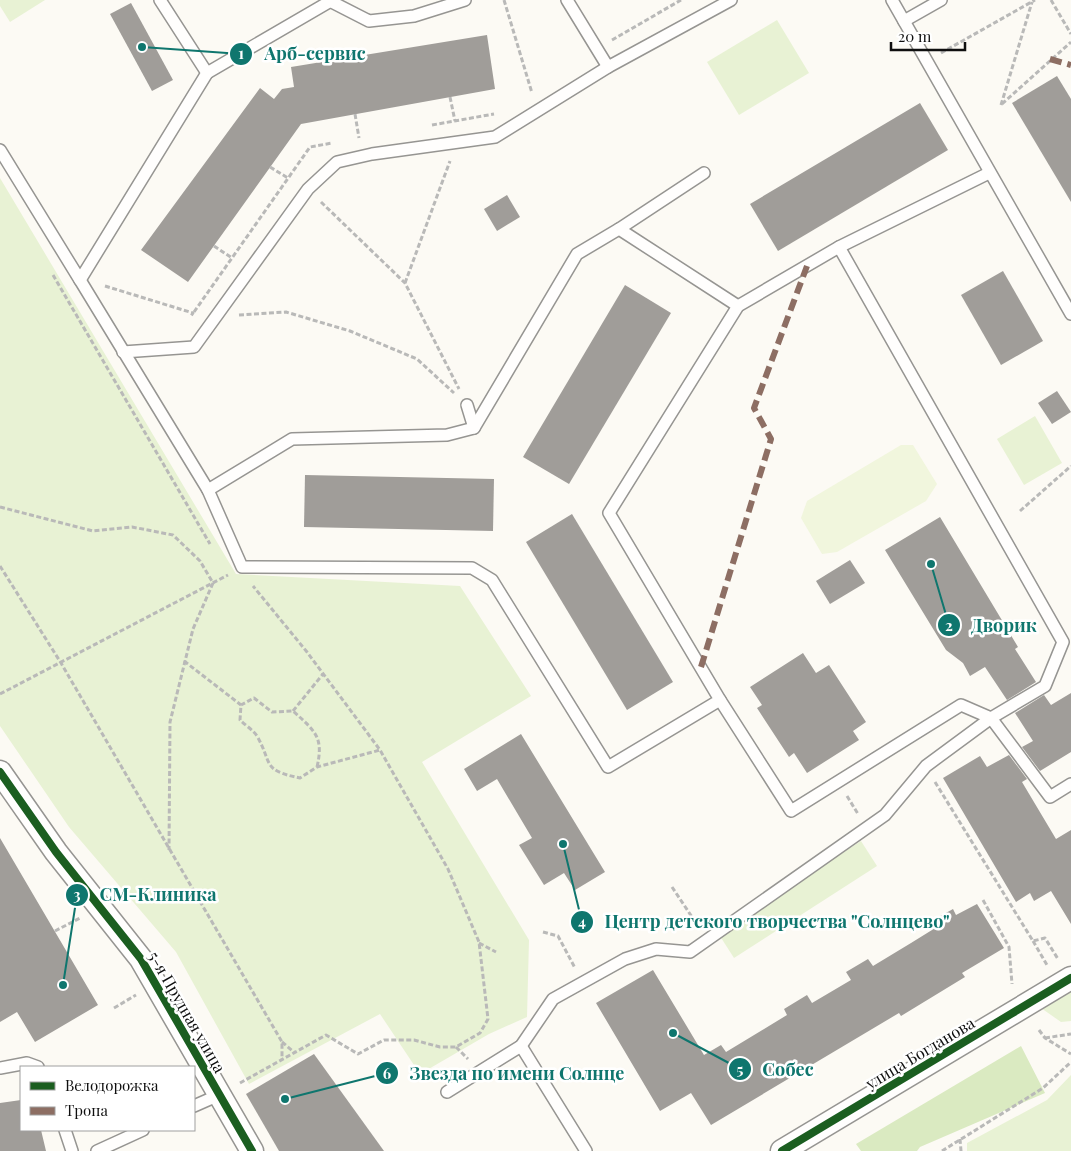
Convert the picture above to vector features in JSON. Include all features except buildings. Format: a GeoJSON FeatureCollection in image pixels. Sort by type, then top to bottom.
{"type":"FeatureCollection","features":[{"type":"Feature","properties":{"kind":"street","name":"5-я Прудная улица"},"geometry":{"type":"LineString","coordinates":[[0,772],[56,852],[141,959],[226,1091],[252,1151]]}},
{"type":"Feature","properties":{"kind":"street","name":"улица Богданова"},"geometry":{"type":"LineString","coordinates":[[782,1151],[1071,978]]}},
{"type":"Feature","properties":{"kind":"lane"},"geometry":{"type":"LineString","coordinates":[[160,0],[207,73]]}},
{"type":"Feature","properties":{"kind":"lane"},"geometry":{"type":"LineString","coordinates":[[80,280],[207,73],[329,1],[369,20],[414,16],[465,0]]}},
{"type":"Feature","properties":{"kind":"lane"},"geometry":{"type":"LineString","coordinates":[[567,0],[608,68]]}},
{"type":"Feature","properties":{"kind":"lane"},"geometry":{"type":"LineString","coordinates":[[123,352],[194,347],[308,189],[337,162],[372,154],[495,137],[608,68],[731,0]]}},
{"type":"Feature","properties":{"kind":"lane"},"geometry":{"type":"LineString","coordinates":[[892,0],[928,60],[989,173],[1071,314]]}},
{"type":"Feature","properties":{"kind":"lane"},"geometry":{"type":"LineString","coordinates":[[904,21],[941,0]]}},
{"type":"Feature","properties":{"kind":"lane"},"geometry":{"type":"LineString","coordinates":[[0,150],[208,490],[242,567],[472,568],[492,580],[608,767],[720,700]]}},
{"type":"Feature","properties":{"kind":"lane"},"geometry":{"type":"LineString","coordinates":[[208,490],[292,438],[447,435],[474,428],[577,254],[704,173]]}},
{"type":"Feature","properties":{"kind":"lane"},"geometry":{"type":"LineString","coordinates":[[989,173],[839,247],[738,306],[609,513],[720,700],[791,811],[961,706],[991,718],[1050,797],[1071,784]]}},
{"type":"Feature","properties":{"kind":"lane"},"geometry":{"type":"LineString","coordinates":[[618,229],[738,306]]}},
{"type":"Feature","properties":{"kind":"lane"},"geometry":{"type":"LineString","coordinates":[[447,1092],[521,1046],[553,999],[625,959],[656,949],[690,952],[885,815],[926,766],[991,718],[1045,686],[1063,642],[839,247]]}},
{"type":"Feature","properties":{"kind":"lane"},"geometry":{"type":"LineString","coordinates":[[467,405],[474,428]]}},
{"type":"Feature","properties":{"kind":"lane"},"geometry":{"type":"LineString","coordinates":[[521,1046],[586,1151]]}},
{"type":"Feature","properties":{"kind":"lane"},"geometry":{"type":"LineString","coordinates":[[0,1068],[27,1063],[35,1066]]}},
{"type":"Feature","properties":{"kind":"lane"},"geometry":{"type":"LineString","coordinates":[[195,1106],[226,1091]]}},
{"type":"Feature","properties":{"kind":"lane"},"geometry":{"type":"LineString","coordinates":[[65,1131],[72,1151]]}},
{"type":"Feature","properties":{"kind":"lane"},"geometry":{"type":"LineString","coordinates":[[96,1151],[141,1131]]}},
{"type":"Feature","properties":{"kind":"path"},"geometry":{"type":"LineString","coordinates":[[504,0],[535,101]]}},
{"type":"Feature","properties":{"kind":"path"},"geometry":{"type":"LineString","coordinates":[[596,49],[680,0]]}},
{"type":"Feature","properties":{"kind":"path"},"geometry":{"type":"LineString","coordinates":[[1051,0],[1071,34]]}},
{"type":"Feature","properties":{"kind":"path"},"geometry":{"type":"LineString","coordinates":[[1034,1],[1001,105],[1071,42]]}},
{"type":"Feature","properties":{"kind":"path"},"geometry":{"type":"LineString","coordinates":[[928,60],[1034,1]]}},
{"type":"Feature","properties":{"kind":"path"},"geometry":{"type":"LineString","coordinates":[[450,97],[455,121]]}},
{"type":"Feature","properties":{"kind":"path"},"geometry":{"type":"LineString","coordinates":[[355,114],[359,138]]}},
{"type":"Feature","properties":{"kind":"path"},"geometry":{"type":"LineString","coordinates":[[405,284],[457,142]]}},
{"type":"Feature","properties":{"kind":"path"},"geometry":{"type":"LineString","coordinates":[[270,167],[288,178]]}},
{"type":"Feature","properties":{"kind":"path"},"geometry":{"type":"LineString","coordinates":[[308,189],[405,284],[467,405]]}},
{"type":"Feature","properties":{"kind":"path"},"geometry":{"type":"LineString","coordinates":[[214,246],[232,258]]}},
{"type":"Feature","properties":{"kind":"path"},"geometry":{"type":"LineString","coordinates":[[50,269],[213,550]]}},
{"type":"Feature","properties":{"kind":"path"},"geometry":{"type":"LineString","coordinates":[[101,284],[193,313],[189,319]]}},
{"type":"Feature","properties":{"kind":"path"},"geometry":{"type":"LineString","coordinates":[[216,316],[286,312],[350,331],[417,359],[467,405]]}},
{"type":"Feature","properties":{"kind":"path"},"geometry":{"type":"LineString","coordinates":[[1020,511],[1071,466]]}},
{"type":"Feature","properties":{"kind":"path"},"geometry":{"type":"LineString","coordinates":[[0,507],[93,531],[132,527],[173,535],[200,561],[213,583]]}},
{"type":"Feature","properties":{"kind":"path"},"geometry":{"type":"LineString","coordinates":[[0,566],[61,663],[282,1042],[295,1053]]}},
{"type":"Feature","properties":{"kind":"path"},"geometry":{"type":"LineString","coordinates":[[0,694],[228,575],[223,566]]}},
{"type":"Feature","properties":{"kind":"path"},"geometry":{"type":"LineString","coordinates":[[169,851],[170,722],[193,629],[213,583]]}},
{"type":"Feature","properties":{"kind":"path"},"geometry":{"type":"LineString","coordinates":[[226,1091],[326,1035],[358,1054],[384,1040],[414,1040],[440,1047],[456,1047],[480,1032],[488,1019],[479,942],[448,869],[380,750],[253,586]]}},
{"type":"Feature","properties":{"kind":"path"},"geometry":{"type":"LineString","coordinates":[[184,661],[241,706]]}},
{"type":"Feature","properties":{"kind":"path"},"geometry":{"type":"LineString","coordinates":[[293,711],[323,674]]}},
{"type":"Feature","properties":{"kind":"path"},"geometry":{"type":"LineString","coordinates":[[241,706],[254,698],[272,712],[293,711],[313,729],[322,748],[317,767]]}},
{"type":"Feature","properties":{"kind":"path"},"geometry":{"type":"LineString","coordinates":[[241,706],[240,720],[256,734],[267,763],[281,774],[300,778],[317,767],[380,750]]}},
{"type":"Feature","properties":{"kind":"path"},"geometry":{"type":"LineString","coordinates":[[926,766],[1048,965]]}},
{"type":"Feature","properties":{"kind":"path"},"geometry":{"type":"LineString","coordinates":[[838,782],[866,827]]}},
{"type":"Feature","properties":{"kind":"path"},"geometry":{"type":"LineString","coordinates":[[672,887],[695,922]]}},
{"type":"Feature","properties":{"kind":"path"},"geometry":{"type":"LineString","coordinates":[[983,900],[1009,947],[1012,984]]}},
{"type":"Feature","properties":{"kind":"path"},"geometry":{"type":"LineString","coordinates":[[55,931],[85,916]]}},
{"type":"Feature","properties":{"kind":"path"},"geometry":{"type":"LineString","coordinates":[[542,932],[558,936],[572,963]]}},
{"type":"Feature","properties":{"kind":"path"},"geometry":{"type":"LineString","coordinates":[[1033,941],[1045,938],[1058,959]]}},
{"type":"Feature","properties":{"kind":"path"},"geometry":{"type":"LineString","coordinates":[[479,942],[496,952]]}},
{"type":"Feature","properties":{"kind":"path"},"geometry":{"type":"LineString","coordinates":[[114,1008],[142,991]]}},
{"type":"Feature","properties":{"kind":"path"},"geometry":{"type":"LineString","coordinates":[[1039,1030],[1045,1038],[1071,1054]]}},
{"type":"Feature","properties":{"kind":"path"},"geometry":{"type":"LineString","coordinates":[[1045,1038],[1071,1034]]}},
{"type":"Feature","properties":{"kind":"path"},"geometry":{"type":"LineString","coordinates":[[282,1042],[282,1060]]}},
{"type":"Feature","properties":{"kind":"path"},"geometry":{"type":"LineString","coordinates":[[942,1151],[1043,1088],[1071,1062]]}},
{"type":"Feature","properties":{"kind":"path"},"geometry":{"type":"LineString","coordinates":[[960,1140],[962,1151]]}},
{"type":"Feature","properties":{"kind":"green space"},"geometry":{"type":"Polygon","coordinates":[[[0,0],[45,0],[10,22],[0,6],[0,0]]]}},
{"type":"Feature","properties":{"kind":"green space"},"geometry":{"type":"Polygon","coordinates":[[[777,20],[809,73],[739,115],[707,62],[777,20]]]}},
{"type":"Feature","properties":{"kind":"green space"},"geometry":{"type":"Polygon","coordinates":[[[0,178],[236,574],[460,586],[531,696],[422,762],[529,940],[527,1017],[489,1034],[420,1074],[380,1014],[249,1084],[176,952],[69,827],[0,726],[0,178]]]}},
{"type":"Feature","properties":{"kind":"green space"},"geometry":{"type":"Polygon","coordinates":[[[1035,416],[1062,463],[1024,485],[997,439],[1035,416]]]}},
{"type":"Feature","properties":{"kind":"green space"},"geometry":{"type":"Polygon","coordinates":[[[901,445],[913,445],[937,484],[926,501],[837,552],[822,554],[801,518],[807,501],[901,445]]]}},
{"type":"Feature","properties":{"kind":"green space"},"geometry":{"type":"Polygon","coordinates":[[[861,841],[877,866],[734,958],[718,933],[861,841]]]}},
{"type":"Feature","properties":{"kind":"green space"},"geometry":{"type":"Polygon","coordinates":[[[1071,990],[1071,1021],[1061,1022],[1041,1008],[1071,990]]]}},
{"type":"Feature","properties":{"kind":"green space"},"geometry":{"type":"Polygon","coordinates":[[[1021,1046],[1045,1093],[920,1147],[917,1151],[861,1151],[856,1144],[1021,1046]]]}},
{"type":"Feature","properties":{"kind":"green space"},"geometry":{"type":"Polygon","coordinates":[[[1071,1075],[1071,1151],[967,1151],[967,1143],[1047,1100],[1071,1075]]]}},
{"type":"Feature","properties":{"kind":"marked path"},"geometry":{"type":"LineString","coordinates":[[1050,59],[1071,65]]}},
{"type":"Feature","properties":{"kind":"marked path"},"geometry":{"type":"LineString","coordinates":[[701,667],[771,439],[754,408],[807,266]]}},
{"type":"Feature","properties":{"kind":"cycle path"},"geometry":{"type":"LineString","coordinates":[[0,772],[56,852],[141,959],[252,1151]]}},
{"type":"Feature","properties":{"kind":"cycle path"},"geometry":{"type":"LineString","coordinates":[[782,1151],[1071,978]]}},
{"type":"Feature","properties":{"kind":"place","name":"Арб-сервис"},"geometry":{"type":"Point","coordinates":[142,47]}},
{"type":"Feature","properties":{"kind":"place","name":"Дворик"},"geometry":{"type":"Point","coordinates":[931,564]}},
{"type":"Feature","properties":{"kind":"place","name":"Центр детского творчества \"Солнцево\""},"geometry":{"type":"Point","coordinates":[563,844]}},
{"type":"Feature","properties":{"kind":"place","name":"СМ-Клиника"},"geometry":{"type":"Point","coordinates":[63,985]}},
{"type":"Feature","properties":{"kind":"place","name":"Собес"},"geometry":{"type":"Point","coordinates":[673,1033]}},
{"type":"Feature","properties":{"kind":"place","name":"Звезда по имени Солнце"},"geometry":{"type":"Point","coordinates":[285,1099]}}]}
